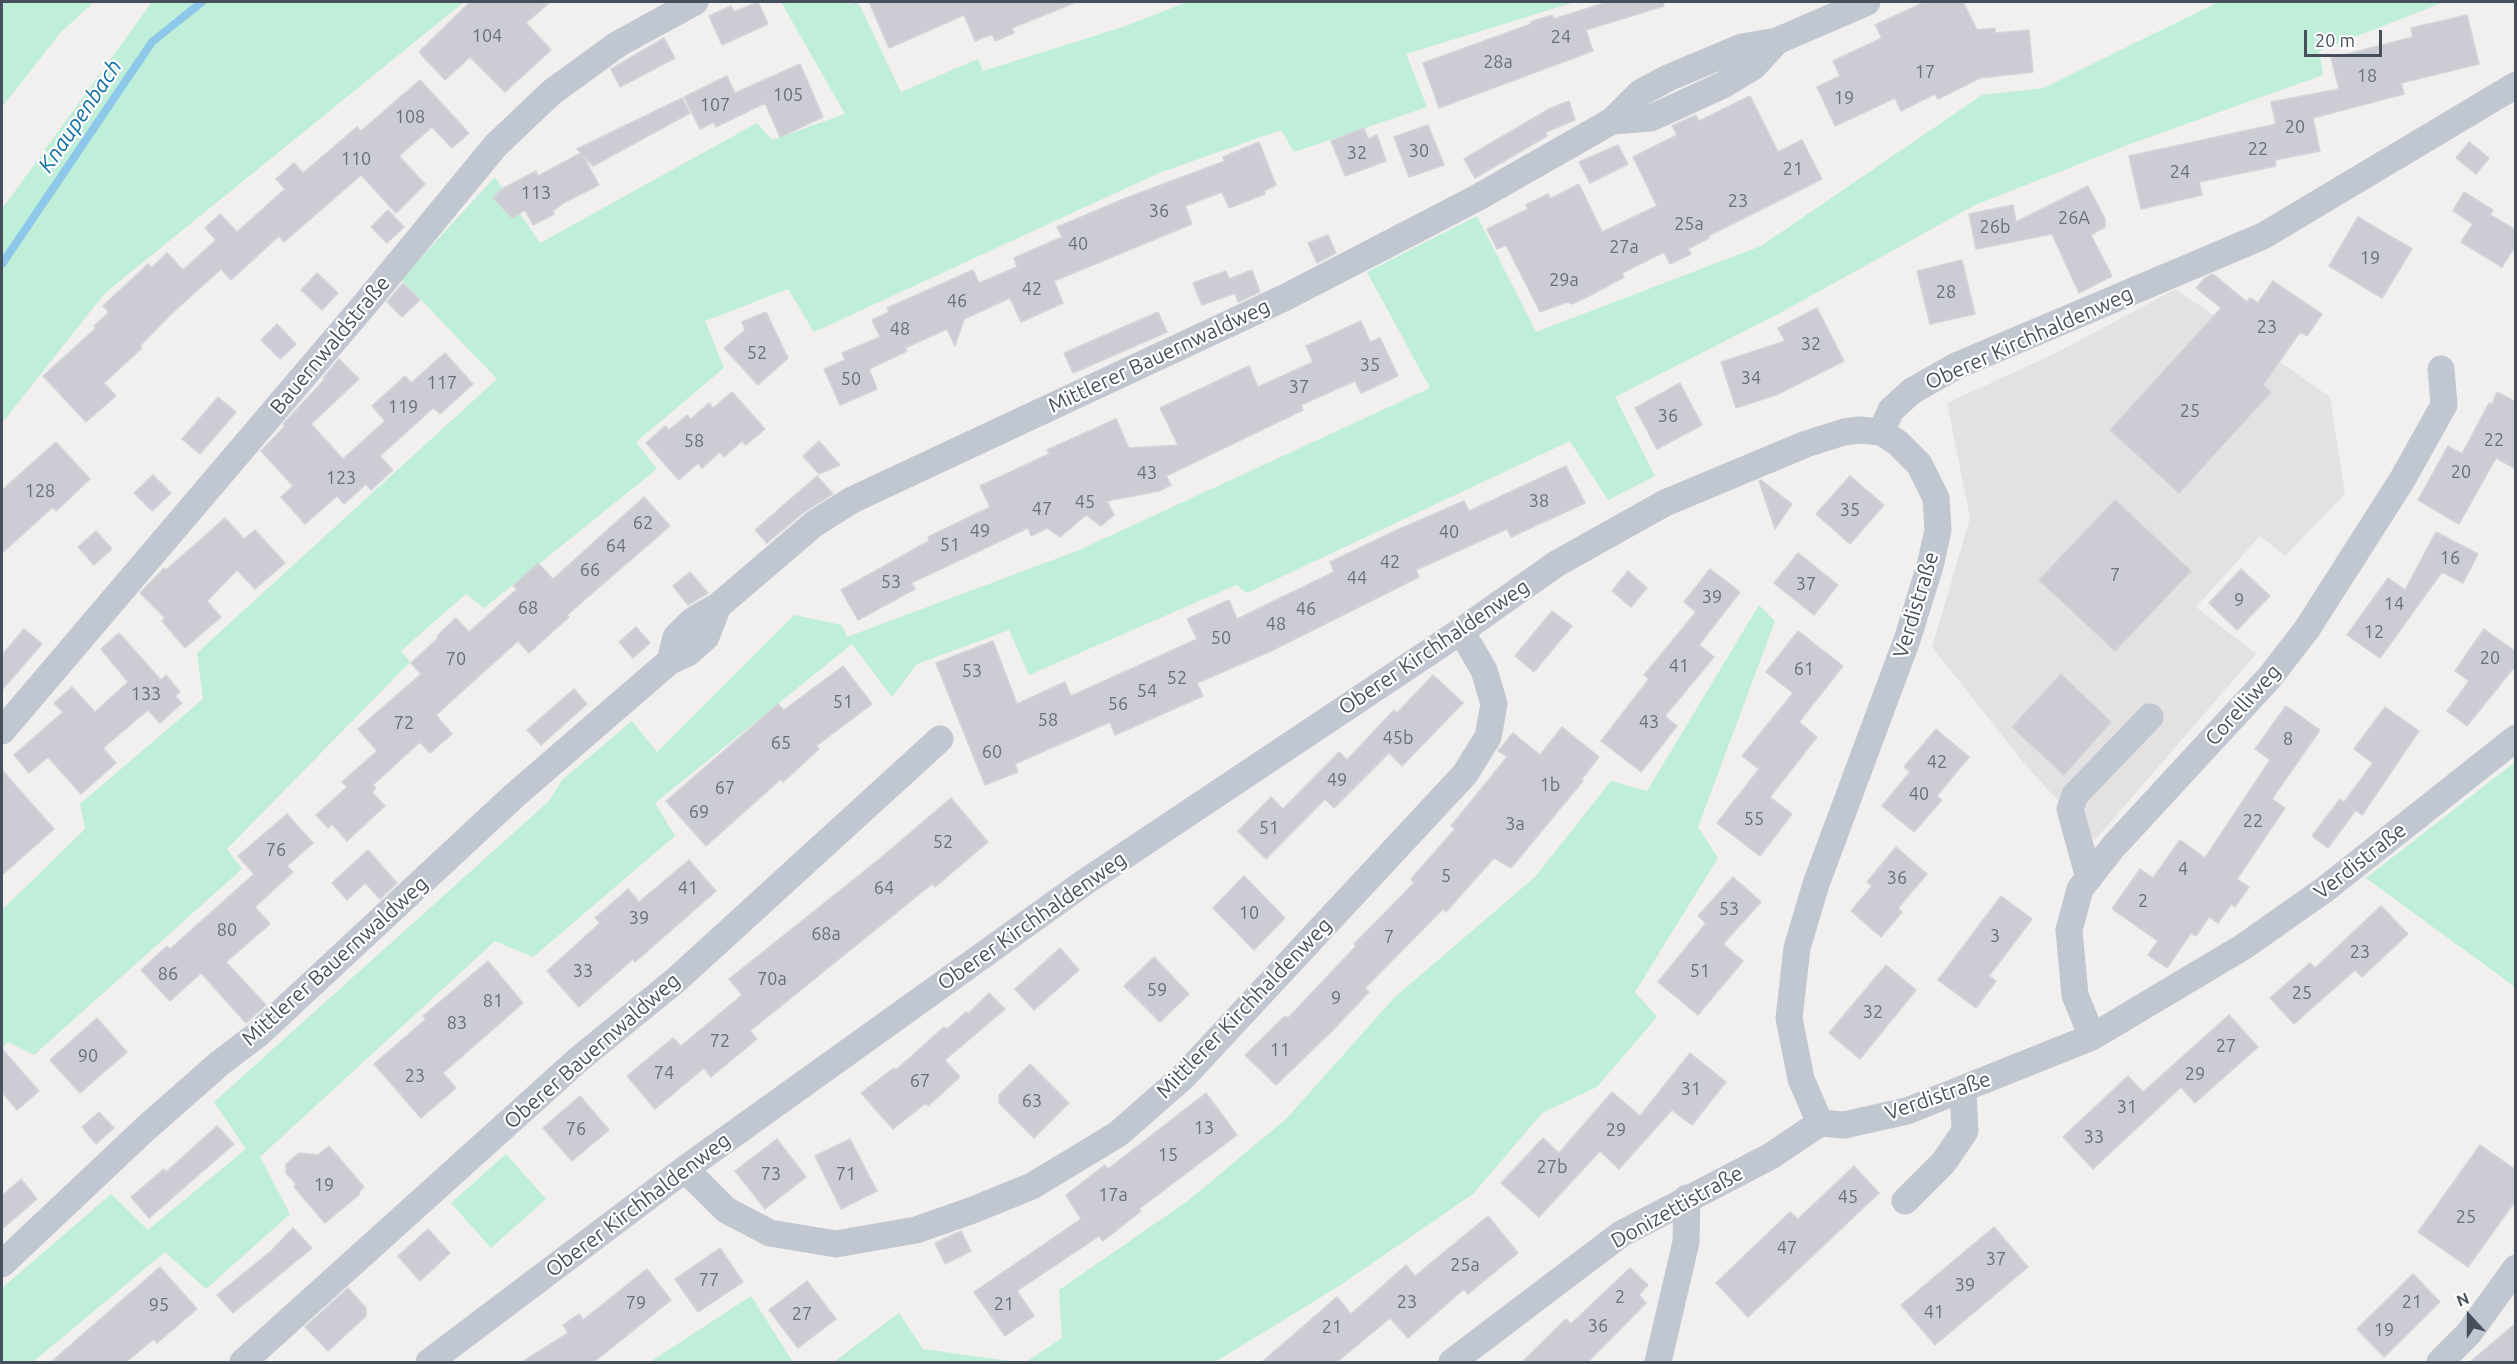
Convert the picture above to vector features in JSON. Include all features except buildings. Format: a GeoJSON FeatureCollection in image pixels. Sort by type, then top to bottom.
{"type":"FeatureCollection","features":[{"type":"Feature","properties":{"kind":"street","name":"Bauernwaldstraße"},"geometry":{"type":"LineString","coordinates":[[2,731],[366,303],[496,145],[552,92],[609,51],[668,14],[695,2]]}},
{"type":"Feature","properties":{"kind":"street","name":"Mittlerer Bauernwaldweg"},"geometry":{"type":"LineString","coordinates":[[2,1264],[145,1129],[220,1063],[257,1035],[515,795],[670,661],[688,654],[706,637],[718,606],[814,524],[852,500],[1286,297],[1474,199],[1612,121],[1640,93],[1668,78],[1742,47],[1777,41],[1867,2]]}},
{"type":"Feature","properties":{"kind":"street","name":"Mittlerer Bauernwaldweg"},"geometry":{"type":"LineString","coordinates":[[1612,121],[1651,118],[1723,86],[1754,67],[1777,41]]}},
{"type":"Feature","properties":{"kind":"street"},"geometry":{"type":"LineString","coordinates":[[1712,60],[1723,86]]}},
{"type":"Feature","properties":{"kind":"street"},"geometry":{"type":"LineString","coordinates":[[1668,78],[1680,105]]}},
{"type":"Feature","properties":{"kind":"street","name":"Oberer Kirchhaldenweg"},"geometry":{"type":"LineString","coordinates":[[429,1362],[685,1169],[1084,882],[1461,631],[1556,564],[1665,503],[1806,444],[1844,432],[1859,430],[1881,432],[1891,410],[1912,391],[1956,366],[2263,236],[2516,85]]}},
{"type":"Feature","properties":{"kind":"street","name":"Corelliweg"},"geometry":{"type":"LineString","coordinates":[[2092,1037],[2075,995],[2069,930],[2080,888],[2113,847],[2269,678],[2307,629],[2402,480],[2444,405],[2440,369]]}},
{"type":"Feature","properties":{"kind":"street","name":"Verdistraße"},"geometry":{"type":"LineString","coordinates":[[1881,432],[1898,443],[1919,464],[1936,498],[1938,530],[1930,566],[1907,640],[1816,884],[1797,948],[1789,1018],[1801,1079],[1820,1123],[1844,1125],[1907,1111],[2092,1037],[2252,941],[2324,890],[2516,738]]}},
{"type":"Feature","properties":{"kind":"street","name":"Mittlerer Kirchhaldenweg"},"geometry":{"type":"LineString","coordinates":[[685,1169],[726,1210],[770,1233],[836,1244],[916,1230],[973,1210],[1032,1186],[1118,1134],[1184,1076],[1465,774],[1488,737],[1494,704],[1484,669],[1461,631]]}},
{"type":"Feature","properties":{"kind":"street"},"geometry":{"type":"LineString","coordinates":[[2089,878],[2070,809],[2075,795],[2150,717]]}},
{"type":"Feature","properties":{"kind":"street","name":"Oberer Bauernwaldweg"},"geometry":{"type":"LineString","coordinates":[[243,1362],[571,1066],[676,980],[940,739]]}},
{"type":"Feature","properties":{"kind":"street"},"geometry":{"type":"LineString","coordinates":[[1905,1201],[1944,1162],[1965,1131],[1963,1090]]}},
{"type":"Feature","properties":{"kind":"street","name":"Donizettistraße"},"geometry":{"type":"LineString","coordinates":[[1452,1362],[1621,1234],[1771,1155],[1820,1123]]}},
{"type":"Feature","properties":{"kind":"street"},"geometry":{"type":"LineString","coordinates":[[1658,1362],[1686,1242],[1687,1198]]}},
{"type":"Feature","properties":{"kind":"street"},"geometry":{"type":"LineString","coordinates":[[2440,1362],[2469,1333],[2516,1268]]}},
{"type":"Feature","properties":{"kind":"shaded area"},"geometry":{"type":"Polygon","coordinates":[[[2176,289],[2330,397],[2345,494],[2285,556],[2260,536],[2196,607],[2256,654],[2095,840],[2027,767],[1932,647],[1970,518],[1947,403],[2054,354],[2176,289]]]}},
{"type":"Feature","properties":{"kind":"green space"},"geometry":{"type":"Polygon","coordinates":[[[2,2],[94,2],[61,32],[2,107],[2,2]]]}},
{"type":"Feature","properties":{"kind":"green space"},"geometry":{"type":"Polygon","coordinates":[[[152,2],[464,2],[105,293],[2,423],[2,209],[152,2]]]}},
{"type":"Feature","properties":{"kind":"green space"},"geometry":{"type":"Polygon","coordinates":[[[781,2],[846,2],[848,4],[858,2],[901,92],[978,59],[983,71],[1126,26],[1187,2],[1575,2],[1406,54],[1427,107],[1294,152],[1281,130],[1159,173],[814,332],[788,289],[705,321],[724,368],[636,442],[657,469],[484,608],[466,594],[401,651],[410,662],[227,849],[242,869],[34,1055],[8,1042],[2,1049],[2,910],[85,829],[80,804],[203,699],[197,653],[497,379],[401,279],[495,177],[540,243],[757,123],[772,140],[845,114],[781,2]]]}},
{"type":"Feature","properties":{"kind":"green space"},"geometry":{"type":"Polygon","coordinates":[[[2218,2],[2444,2],[2319,51],[2323,75],[2130,144],[1975,205],[1778,314],[1615,397],[1655,476],[1608,500],[1570,441],[1247,593],[1236,585],[1029,675],[1009,630],[917,664],[892,697],[852,644],[655,803],[675,836],[533,957],[495,941],[260,1157],[290,1214],[206,1289],[165,1252],[33,1362],[2,1362],[2,1288],[111,1194],[148,1230],[246,1149],[214,1102],[549,801],[562,780],[632,721],[657,752],[794,615],[842,625],[847,637],[1077,551],[1430,388],[1367,272],[1477,216],[1536,332],[1761,246],[1982,95],[2044,88],[2218,2]]]}},
{"type":"Feature","properties":{"kind":"green space"},"geometry":{"type":"Polygon","coordinates":[[[1759,605],[1775,621],[1698,827],[1718,858],[1635,992],[1657,1017],[1597,1087],[1542,1113],[1473,1194],[1339,1286],[1215,1362],[1026,1362],[1062,1338],[1059,1290],[1189,1200],[1287,1118],[1394,998],[1535,877],[1611,781],[1647,791],[1759,605]]]}},
{"type":"Feature","properties":{"kind":"green space"},"geometry":{"type":"Polygon","coordinates":[[[2515,762],[2515,987],[2366,878],[2515,762]]]}},
{"type":"Feature","properties":{"kind":"green space"},"geometry":{"type":"Polygon","coordinates":[[[506,1154],[546,1199],[491,1248],[451,1203],[506,1154]]]}},
{"type":"Feature","properties":{"kind":"green space"},"geometry":{"type":"Polygon","coordinates":[[[751,1296],[793,1362],[650,1362],[751,1296]]]}},
{"type":"Feature","properties":{"kind":"green space"},"geometry":{"type":"Polygon","coordinates":[[[899,1313],[923,1349],[1017,1362],[834,1362],[899,1313]]]}},
{"type":"Feature","properties":{"kind":"waterway","name":"Knaupenbach"},"geometry":{"type":"LineString","coordinates":[[2,264],[152,42],[202,2]]}}]}
